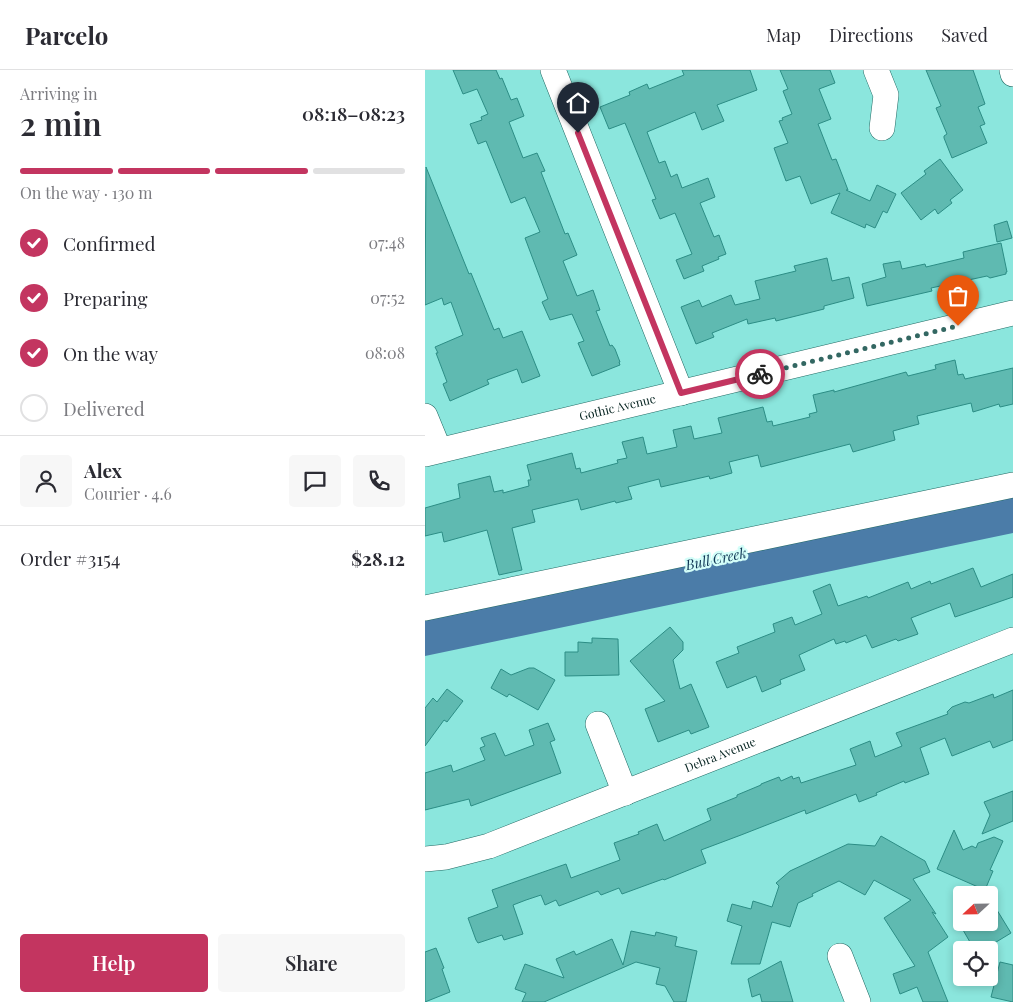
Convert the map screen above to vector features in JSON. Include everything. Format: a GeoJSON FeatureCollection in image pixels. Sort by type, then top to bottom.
{"type":"FeatureCollection","features":[{"type":"Feature","properties":{"kind":"street"},"geometry":{"type":"LineString","coordinates":[[876,70],[885,95],[882,128]]}},
{"type":"Feature","properties":{"kind":"street"},"geometry":{"type":"LineString","coordinates":[[1012,70],[1013,74]]}},
{"type":"Feature","properties":{"kind":"street"},"geometry":{"type":"LineString","coordinates":[[561,72],[681,393]]}},
{"type":"Feature","properties":{"kind":"street","name":"Gothic Avenue"},"geometry":{"type":"LineString","coordinates":[[432,452],[1013,313]]}},
{"type":"Feature","properties":{"kind":"street"},"geometry":{"type":"LineString","coordinates":[[425,416],[432,452]]}},
{"type":"Feature","properties":{"kind":"street"},"geometry":{"type":"LineString","coordinates":[[425,608],[1013,484]]}},
{"type":"Feature","properties":{"kind":"street","name":"Debra Avenue"},"geometry":{"type":"LineString","coordinates":[[425,859],[446,857],[489,846],[1013,640]]}},
{"type":"Feature","properties":{"kind":"street"},"geometry":{"type":"LineString","coordinates":[[597,724],[625,793]]}},
{"type":"Feature","properties":{"kind":"street"},"geometry":{"type":"LineString","coordinates":[[840,956],[859,1002]]}},
{"type":"Feature","properties":{"kind":"water","name":"Bull Creek"},"geometry":{"type":"Polygon","coordinates":[[[1013,492],[1013,533],[425,656],[425,614],[1013,492]]]}},
{"type":"Feature","properties":{"kind":"building"},"geometry":{"type":"Polygon","coordinates":[[[453,70],[496,70],[500,79],[502,78],[511,100],[517,98],[524,116],[509,122],[523,158],[537,153],[545,171],[541,172],[565,234],[568,233],[577,255],[563,261],[577,296],[593,290],[600,310],[596,311],[610,346],[612,345],[615,349],[620,365],[592,376],[578,343],[584,341],[572,314],[550,320],[542,302],[548,299],[525,238],[540,232],[525,197],[511,203],[486,141],[478,144],[470,124],[482,120],[481,117],[488,114],[477,89],[463,94],[453,70]]]}},
{"type":"Feature","properties":{"kind":"building"},"geometry":{"type":"Polygon","coordinates":[[[682,70],[750,70],[757,90],[717,105],[724,121],[702,130],[695,112],[647,132],[659,163],[665,161],[671,177],[677,174],[682,188],[708,178],[715,197],[700,203],[714,237],[719,235],[726,254],[702,266],[704,271],[684,279],[676,260],[692,254],[675,213],[660,219],[652,200],[656,199],[625,123],[609,129],[600,107],[630,95],[629,92],[647,84],[649,89],[684,75],[682,70]]]}},
{"type":"Feature","properties":{"kind":"building"},"geometry":{"type":"Polygon","coordinates":[[[780,70],[830,70],[835,83],[819,89],[831,119],[818,124],[832,160],[836,159],[848,190],[846,190],[870,201],[877,185],[896,194],[887,213],[883,211],[875,228],[866,224],[865,228],[831,213],[840,193],[811,204],[800,176],[786,181],[774,148],[788,143],[779,121],[792,114],[783,91],[788,89],[780,70]]]}},
{"type":"Feature","properties":{"kind":"building"},"geometry":{"type":"Polygon","coordinates":[[[926,70],[973,70],[985,104],[978,107],[985,124],[980,126],[987,143],[952,158],[944,138],[947,134],[936,108],[941,106],[926,70]]]}},
{"type":"Feature","properties":{"kind":"building"},"geometry":{"type":"Polygon","coordinates":[[[940,159],[963,190],[950,200],[952,203],[938,214],[935,209],[921,220],[901,193],[926,174],[924,171],[940,159]]]}},
{"type":"Feature","properties":{"kind":"building"},"geometry":{"type":"Polygon","coordinates":[[[426,167],[469,274],[471,273],[494,330],[499,328],[503,338],[522,331],[540,376],[522,383],[517,369],[487,380],[489,384],[450,401],[443,384],[447,382],[435,347],[463,335],[451,302],[444,305],[442,298],[425,305],[426,167]]]}},
{"type":"Feature","properties":{"kind":"building"},"geometry":{"type":"Polygon","coordinates":[[[1007,221],[1012,238],[997,242],[994,225],[1007,221]]]}},
{"type":"Feature","properties":{"kind":"building"},"geometry":{"type":"Polygon","coordinates":[[[1001,243],[1006,274],[990,278],[987,276],[931,288],[932,291],[867,306],[862,284],[886,277],[883,264],[900,261],[902,269],[925,264],[926,267],[964,258],[963,252],[1001,243]]]}},
{"type":"Feature","properties":{"kind":"building"},"geometry":{"type":"Polygon","coordinates":[[[827,258],[832,281],[849,277],[854,298],[824,306],[824,309],[776,321],[775,318],[748,324],[747,319],[712,333],[714,337],[696,344],[681,307],[699,300],[702,307],[731,295],[735,305],[760,299],[755,281],[796,271],[794,266],[827,258]]]}},
{"type":"Feature","properties":{"kind":"building"},"geometry":{"type":"Polygon","coordinates":[[[955,360],[958,375],[963,374],[965,379],[1013,368],[1013,404],[1000,407],[999,404],[973,412],[971,403],[917,416],[919,424],[893,431],[895,440],[853,452],[850,444],[761,467],[758,455],[729,462],[732,473],[710,479],[709,476],[661,487],[659,479],[628,487],[632,499],[616,503],[615,501],[581,510],[578,499],[532,510],[535,522],[512,528],[522,570],[499,575],[487,530],[444,542],[442,532],[425,536],[425,508],[460,498],[458,484],[490,476],[494,492],[503,490],[503,493],[529,486],[528,480],[531,480],[527,465],[572,453],[576,469],[580,468],[581,473],[618,463],[617,460],[627,458],[622,442],[643,437],[647,454],[677,447],[673,430],[691,426],[694,439],[722,433],[718,418],[763,407],[767,422],[772,421],[773,426],[810,417],[809,414],[817,412],[813,395],[834,390],[834,392],[906,372],[908,376],[936,369],[935,365],[955,360]]]}},
{"type":"Feature","properties":{"kind":"building"},"geometry":{"type":"Polygon","coordinates":[[[973,568],[981,587],[1013,574],[1013,597],[955,617],[950,603],[911,618],[918,634],[898,641],[896,639],[872,648],[866,635],[846,643],[845,641],[836,644],[834,639],[799,655],[805,670],[780,680],[781,684],[762,692],[756,676],[727,688],[716,662],[739,653],[737,647],[775,632],[773,624],[792,617],[795,625],[822,614],[813,591],[830,584],[838,606],[867,596],[868,598],[908,582],[911,589],[930,581],[931,584],[973,568]]]}},
{"type":"Feature","properties":{"kind":"building"},"geometry":{"type":"Polygon","coordinates":[[[670,627],[683,642],[683,650],[673,660],[680,689],[691,684],[709,727],[691,734],[689,730],[658,742],[645,709],[665,701],[630,661],[670,627]]]}},
{"type":"Feature","properties":{"kind":"building"},"geometry":{"type":"Polygon","coordinates":[[[592,638],[618,639],[619,675],[565,676],[565,652],[578,652],[578,642],[592,643],[592,638]]]}},
{"type":"Feature","properties":{"kind":"building"},"geometry":{"type":"Polygon","coordinates":[[[534,668],[555,680],[538,710],[509,694],[507,697],[491,688],[501,669],[511,675],[534,668]]]}},
{"type":"Feature","properties":{"kind":"building"},"geometry":{"type":"Polygon","coordinates":[[[447,689],[463,701],[447,722],[444,720],[425,746],[425,708],[433,698],[437,702],[447,689]]]}},
{"type":"Feature","properties":{"kind":"building"},"geometry":{"type":"Polygon","coordinates":[[[1013,690],[1013,740],[993,748],[990,741],[952,756],[945,738],[920,748],[929,774],[905,783],[904,781],[859,802],[856,794],[806,814],[805,810],[701,850],[706,863],[622,894],[619,888],[601,895],[598,891],[559,906],[556,900],[545,905],[541,895],[526,900],[513,905],[523,934],[504,940],[502,935],[478,943],[476,940],[468,918],[498,907],[492,890],[566,864],[571,878],[620,860],[614,843],[639,834],[638,832],[657,824],[664,841],[711,820],[707,809],[737,797],[737,795],[761,784],[779,777],[781,781],[792,776],[793,779],[799,777],[801,783],[856,765],[850,749],[870,741],[875,757],[902,746],[896,733],[948,714],[947,712],[952,707],[965,702],[969,703],[993,694],[994,698],[1013,690]]]}},
{"type":"Feature","properties":{"kind":"building"},"geometry":{"type":"Polygon","coordinates":[[[548,723],[555,740],[550,742],[561,773],[471,806],[469,799],[425,810],[425,773],[451,765],[453,772],[485,760],[480,748],[485,746],[481,738],[495,733],[505,756],[534,745],[529,730],[548,723]]]}},
{"type":"Feature","properties":{"kind":"building"},"geometry":{"type":"Polygon","coordinates":[[[1013,791],[1013,821],[982,834],[990,815],[984,802],[1013,791]]]}},
{"type":"Feature","properties":{"kind":"building"},"geometry":{"type":"Polygon","coordinates":[[[954,830],[963,850],[972,846],[976,848],[978,843],[994,837],[1003,841],[990,870],[993,871],[987,886],[976,886],[937,869],[954,830]]]}},
{"type":"Feature","properties":{"kind":"building"},"geometry":{"type":"Polygon","coordinates":[[[881,836],[925,861],[930,872],[913,879],[936,914],[932,912],[948,937],[928,952],[948,1002],[923,1002],[917,987],[900,994],[893,974],[915,966],[884,918],[911,900],[874,880],[865,895],[839,881],[812,894],[813,896],[798,903],[790,927],[772,922],[760,964],[731,964],[742,926],[727,921],[732,904],[751,909],[753,901],[772,907],[779,886],[776,883],[790,871],[848,844],[875,846],[881,836]]]}},
{"type":"Feature","properties":{"kind":"building"},"geometry":{"type":"Polygon","coordinates":[[[998,912],[1011,933],[998,941],[969,941],[964,931],[998,931],[998,912]]]}},
{"type":"Feature","properties":{"kind":"building"},"geometry":{"type":"Polygon","coordinates":[[[631,931],[655,936],[656,932],[677,937],[675,946],[697,951],[686,1002],[674,1002],[665,986],[656,984],[660,968],[636,962],[544,1002],[522,1002],[526,993],[515,989],[525,964],[564,978],[556,959],[574,951],[576,955],[612,939],[623,965],[631,931]]]}},
{"type":"Feature","properties":{"kind":"building"},"geometry":{"type":"Polygon","coordinates":[[[436,948],[444,968],[442,969],[450,992],[425,1002],[425,952],[436,948]]]}},
{"type":"Feature","properties":{"kind":"building"},"geometry":{"type":"Polygon","coordinates":[[[781,961],[793,1002],[762,1002],[760,994],[752,997],[748,979],[781,961]]]}},
{"type":"Feature","properties":{"kind":"building"},"geometry":{"type":"Polygon","coordinates":[[[1000,962],[1013,965],[1013,1002],[991,997],[994,986],[998,986],[1000,962]]]}},
{"type":"Feature","properties":{"kind":"way so far"},"geometry":{"type":"LineString","coordinates":[[760,374],[958,326]]}},
{"type":"Feature","properties":{"kind":"route"},"geometry":{"type":"LineString","coordinates":[[578,133],[681,393],[760,374]]}}]}
